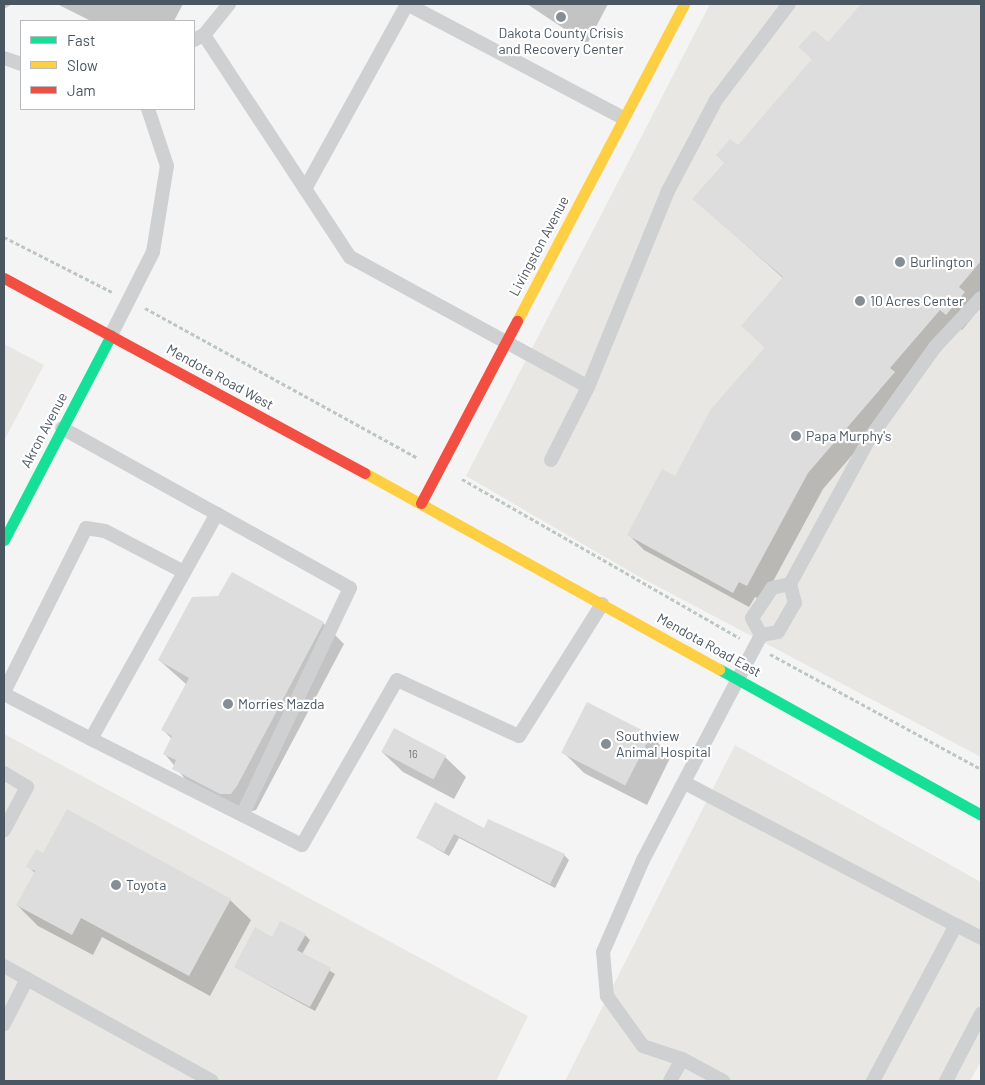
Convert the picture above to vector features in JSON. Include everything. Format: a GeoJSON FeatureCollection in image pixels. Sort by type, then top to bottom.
{"type":"FeatureCollection","features":[{"type":"Feature","properties":{"kind":"street","name":"Livingston Avenue"},"geometry":{"type":"LineString","coordinates":[[421,503],[684,4]]}},
{"type":"Feature","properties":{"kind":"street","name":"Mendota Road West"},"geometry":{"type":"LineString","coordinates":[[4,278],[421,503]]}},
{"type":"Feature","properties":{"kind":"street","name":"Akron Avenue"},"geometry":{"type":"LineString","coordinates":[[4,540],[111,335]]}},
{"type":"Feature","properties":{"kind":"street","name":"Mendota Road East"},"geometry":{"type":"LineString","coordinates":[[421,503],[981,815]]}},
{"type":"Feature","properties":{"kind":"lane"},"geometry":{"type":"LineString","coordinates":[[229,4],[199,38],[305,189],[350,257],[588,387]]}},
{"type":"Feature","properties":{"kind":"lane"},"geometry":{"type":"LineString","coordinates":[[305,189],[407,4],[623,118]]}},
{"type":"Feature","properties":{"kind":"lane"},"geometry":{"type":"LineString","coordinates":[[551,460],[588,387],[668,191],[711,108],[790,4]]}},
{"type":"Feature","properties":{"kind":"lane"},"geometry":{"type":"LineString","coordinates":[[4,58],[20,64]]}},
{"type":"Feature","properties":{"kind":"lane"},"geometry":{"type":"LineString","coordinates":[[111,335],[153,252],[168,166],[148,110]]}},
{"type":"Feature","properties":{"kind":"lane"},"geometry":{"type":"LineString","coordinates":[[761,635],[778,632],[795,603],[790,584],[869,440],[935,347],[981,298]]}},
{"type":"Feature","properties":{"kind":"lane"},"geometry":{"type":"LineString","coordinates":[[62,428],[350,588],[242,815]]}},
{"type":"Feature","properties":{"kind":"lane"},"geometry":{"type":"LineString","coordinates":[[91,739],[217,514]]}},
{"type":"Feature","properties":{"kind":"lane"},"geometry":{"type":"LineString","coordinates":[[184,572],[105,531],[86,528],[4,693],[302,845],[397,680],[519,736],[602,604]]}},
{"type":"Feature","properties":{"kind":"lane"},"geometry":{"type":"LineString","coordinates":[[761,635],[752,618],[772,588],[790,584]]}},
{"type":"Feature","properties":{"kind":"lane"},"geometry":{"type":"LineString","coordinates":[[723,1081],[682,1059],[642,1046],[607,996],[603,952],[643,860],[740,680],[761,635]]}},
{"type":"Feature","properties":{"kind":"lane"},"geometry":{"type":"LineString","coordinates":[[4,773],[27,787],[4,830]]}},
{"type":"Feature","properties":{"kind":"lane"},"geometry":{"type":"LineString","coordinates":[[684,783],[981,938]]}},
{"type":"Feature","properties":{"kind":"lane"},"geometry":{"type":"LineString","coordinates":[[873,1081],[956,925]]}},
{"type":"Feature","properties":{"kind":"lane"},"geometry":{"type":"LineString","coordinates":[[4,966],[212,1081]]}},
{"type":"Feature","properties":{"kind":"lane"},"geometry":{"type":"LineString","coordinates":[[4,1024],[27,979]]}},
{"type":"Feature","properties":{"kind":"lane"},"geometry":{"type":"LineString","coordinates":[[946,1081],[981,1014]]}},
{"type":"Feature","properties":{"kind":"lane"},"geometry":{"type":"LineString","coordinates":[[670,1081],[682,1059]]}},
{"type":"Feature","properties":{"kind":"path"},"geometry":{"type":"LineString","coordinates":[[4,237],[98,285]]}},
{"type":"Feature","properties":{"kind":"path"},"geometry":{"type":"LineString","coordinates":[[156,314],[246,360],[400,449]]}},
{"type":"Feature","properties":{"kind":"path"},"geometry":{"type":"LineString","coordinates":[[466,481],[712,624]]}},
{"type":"Feature","properties":{"kind":"path"},"geometry":{"type":"LineString","coordinates":[[803,670],[981,769]]}},
{"type":"Feature","properties":{"kind":"shaded area","name":"10 Acres Center"},"geometry":{"type":"Polygon","coordinates":[[[710,4],[981,4],[981,757],[636,575],[466,476],[710,4]]]}},
{"type":"Feature","properties":{"kind":"shaded area"},"geometry":{"type":"Polygon","coordinates":[[[4,344],[44,365],[4,441],[4,344]]]}},
{"type":"Feature","properties":{"kind":"shaded area"},"geometry":{"type":"Polygon","coordinates":[[[4,734],[528,1016],[496,1081],[4,1081],[4,734]]]}},
{"type":"Feature","properties":{"kind":"shaded area"},"geometry":{"type":"Polygon","coordinates":[[[735,745],[981,882],[981,1061],[970,1081],[565,1081],[735,745]]]}},
{"type":"Feature","properties":{"kind":"building","name":"10 Acres Center"},"geometry":{"type":"Polygon","coordinates":[[[861,4],[981,4],[981,261],[959,287],[965,292],[946,315],[940,310],[890,368],[895,372],[808,473],[747,586],[739,582],[733,593],[627,535],[662,469],[675,476],[711,409],[765,347],[741,326],[783,277],[692,199],[724,163],[716,155],[730,139],[738,145],[812,59],[798,47],[814,30],[828,42],[861,4]]]}},
{"type":"Feature","properties":{"kind":"building","name":"Morries Mazda"},"geometry":{"type":"Polygon","coordinates":[[[232,572],[324,622],[237,786],[231,794],[220,794],[172,769],[176,760],[163,754],[172,736],[161,730],[189,678],[158,660],[192,597],[218,596],[232,572]]]}},
{"type":"Feature","properties":{"kind":"building","name":"Southview Animal Hospital"},"geometry":{"type":"Polygon","coordinates":[[[587,702],[651,735],[625,785],[561,753],[587,702]]]}},
{"type":"Feature","properties":{"kind":"building"},"geometry":{"type":"Polygon","coordinates":[[[394,728],[446,756],[433,780],[381,752],[394,728]]]}},
{"type":"Feature","properties":{"kind":"building"},"geometry":{"type":"Polygon","coordinates":[[[435,802],[484,828],[488,819],[565,854],[550,884],[454,834],[444,852],[416,838],[435,802]]]}},
{"type":"Feature","properties":{"kind":"building","name":"Toyota"},"geometry":{"type":"Polygon","coordinates":[[[67,809],[231,899],[189,976],[81,918],[72,935],[16,905],[35,871],[26,867],[36,849],[43,853],[67,809]]]}},
{"type":"Feature","properties":{"kind":"building"},"geometry":{"type":"Polygon","coordinates":[[[280,921],[306,934],[297,950],[331,968],[310,1007],[234,967],[255,927],[272,937],[280,921]]]}},
{"type":"Feature","properties":{"kind":"traffic: fast"},"geometry":{"type":"LineString","coordinates":[[4,540],[111,335]]}},
{"type":"Feature","properties":{"kind":"traffic: fast"},"geometry":{"type":"LineString","coordinates":[[719,669],[981,815]]}},
{"type":"Feature","properties":{"kind":"traffic: slow"},"geometry":{"type":"LineString","coordinates":[[517,321],[684,4]]}},
{"type":"Feature","properties":{"kind":"traffic: slow"},"geometry":{"type":"LineString","coordinates":[[365,473],[719,669]]}},
{"type":"Feature","properties":{"kind":"traffic: jam"},"geometry":{"type":"LineString","coordinates":[[4,278],[365,473]]}},
{"type":"Feature","properties":{"kind":"traffic: jam"},"geometry":{"type":"LineString","coordinates":[[421,503],[517,321]]}},
{"type":"Feature","properties":{"kind":"place","name":"Dakota County Crisis and Recovery Center"},"geometry":{"type":"Point","coordinates":[561,17]}},
{"type":"Feature","properties":{"kind":"place","name":"Burlington"},"geometry":{"type":"Point","coordinates":[900,262]}},
{"type":"Feature","properties":{"kind":"place","name":"10 Acres Center"},"geometry":{"type":"Point","coordinates":[860,301]}},
{"type":"Feature","properties":{"kind":"place","name":"Papa Murphy's"},"geometry":{"type":"Point","coordinates":[796,436]}},
{"type":"Feature","properties":{"kind":"place","name":"Morries Mazda"},"geometry":{"type":"Point","coordinates":[228,704]}},
{"type":"Feature","properties":{"kind":"place","name":"Southview Animal Hospital"},"geometry":{"type":"Point","coordinates":[606,744]}},
{"type":"Feature","properties":{"kind":"place","name":"Toyota"},"geometry":{"type":"Point","coordinates":[116,885]}}]}
